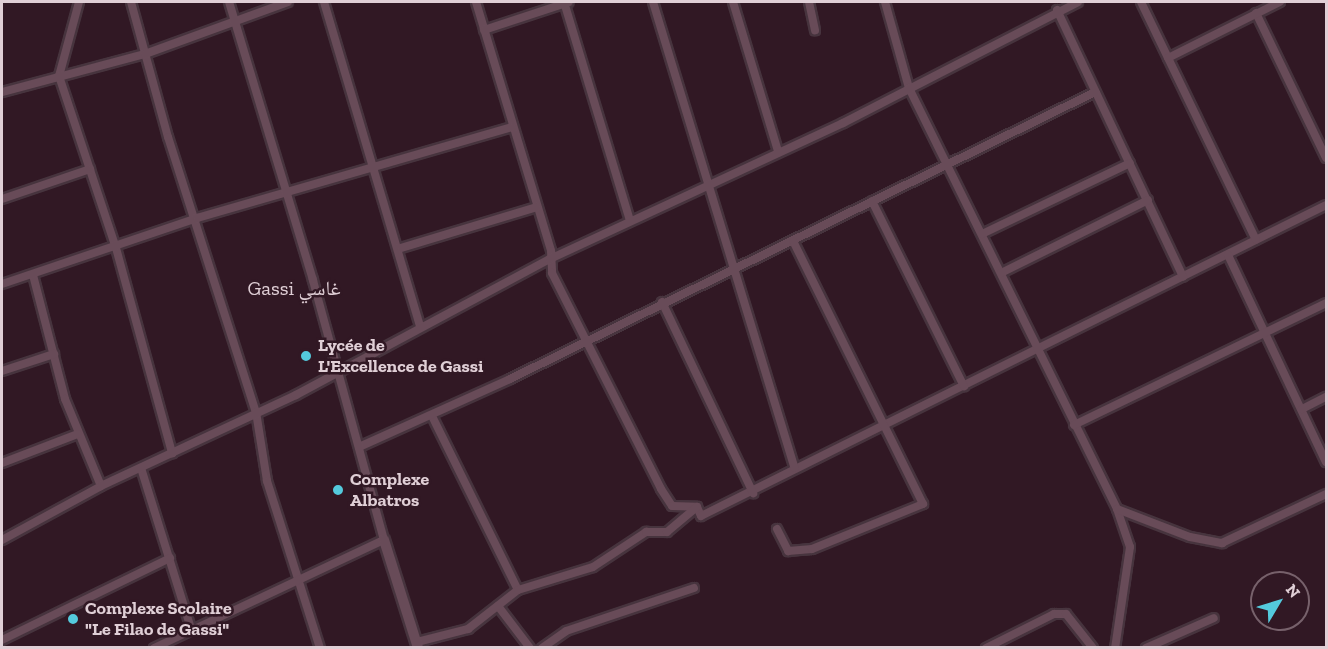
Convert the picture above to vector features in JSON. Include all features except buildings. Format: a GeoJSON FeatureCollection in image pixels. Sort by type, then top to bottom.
{"type":"FeatureCollection","features":[{"type":"Feature","properties":{"kind":"street"},"geometry":{"type":"LineString","coordinates":[[79,2],[59,76],[116,248],[172,453]]}},
{"type":"Feature","properties":{"kind":"street"},"geometry":{"type":"LineString","coordinates":[[131,2],[256,412],[267,481],[301,576],[320,648]]}},
{"type":"Feature","properties":{"kind":"street"},"geometry":{"type":"LineString","coordinates":[[229,2],[338,369],[384,540],[417,645],[468,629],[518,590],[593,567],[646,532],[667,532],[697,507]]}},
{"type":"Feature","properties":{"kind":"street"},"geometry":{"type":"LineString","coordinates":[[2,92],[145,54],[233,18],[288,2]]}},
{"type":"Feature","properties":{"kind":"street"},"geometry":{"type":"LineString","coordinates":[[324,2],[400,248],[420,327]]}},
{"type":"Feature","properties":{"kind":"street"},"geometry":{"type":"LineString","coordinates":[[476,2],[537,207],[550,260],[586,340],[672,506],[697,507]]}},
{"type":"Feature","properties":{"kind":"street"},"geometry":{"type":"LineString","coordinates":[[484,30],[566,2],[630,220]]}},
{"type":"Feature","properties":{"kind":"street"},"geometry":{"type":"LineString","coordinates":[[653,2],[795,468]]}},
{"type":"Feature","properties":{"kind":"street"},"geometry":{"type":"LineString","coordinates":[[733,2],[778,151]]}},
{"type":"Feature","properties":{"kind":"street"},"geometry":{"type":"LineString","coordinates":[[809,2],[815,30]]}},
{"type":"Feature","properties":{"kind":"street"},"geometry":{"type":"LineString","coordinates":[[885,2],[909,88],[1117,509],[1130,547],[1114,648]]}},
{"type":"Feature","properties":{"kind":"street"},"geometry":{"type":"LineString","coordinates":[[2,540],[100,486],[296,395],[338,369],[630,220],[909,88],[1066,4],[1078,2]]}},
{"type":"Feature","properties":{"kind":"street"},"geometry":{"type":"LineString","coordinates":[[1141,2],[1256,240]]}},
{"type":"Feature","properties":{"kind":"street"},"geometry":{"type":"LineString","coordinates":[[1168,58],[1280,2]]}},
{"type":"Feature","properties":{"kind":"street"},"geometry":{"type":"LineString","coordinates":[[1058,10],[1183,277]]}},
{"type":"Feature","properties":{"kind":"street"},"geometry":{"type":"LineString","coordinates":[[1256,13],[1326,158]]}},
{"type":"Feature","properties":{"kind":"street"},"geometry":{"type":"LineString","coordinates":[[359,447],[432,416],[734,267],[949,167],[1095,92]]}},
{"type":"Feature","properties":{"kind":"street"},"geometry":{"type":"LineString","coordinates":[[2,284],[116,248],[197,218],[512,127]]}},
{"type":"Feature","properties":{"kind":"street"},"geometry":{"type":"LineString","coordinates":[[982,234],[1130,163]]}},
{"type":"Feature","properties":{"kind":"street"},"geometry":{"type":"LineString","coordinates":[[2,199],[90,169]]}},
{"type":"Feature","properties":{"kind":"street"},"geometry":{"type":"LineString","coordinates":[[1001,273],[1148,200]]}},
{"type":"Feature","properties":{"kind":"street"},"geometry":{"type":"LineString","coordinates":[[872,201],[964,386]]}},
{"type":"Feature","properties":{"kind":"street"},"geometry":{"type":"LineString","coordinates":[[697,507],[701,516],[753,493],[795,468],[886,422],[964,386],[1326,205]]}},
{"type":"Feature","properties":{"kind":"street"},"geometry":{"type":"LineString","coordinates":[[400,248],[537,207]]}},
{"type":"Feature","properties":{"kind":"street"},"geometry":{"type":"LineString","coordinates":[[777,529],[788,551],[812,549],[923,504],[886,422],[793,240]]}},
{"type":"Feature","properties":{"kind":"street"},"geometry":{"type":"LineString","coordinates":[[1228,255],[1326,462]]}},
{"type":"Feature","properties":{"kind":"street"},"geometry":{"type":"LineString","coordinates":[[33,275],[78,434],[100,486]]}},
{"type":"Feature","properties":{"kind":"street"},"geometry":{"type":"LineString","coordinates":[[662,302],[753,493]]}},
{"type":"Feature","properties":{"kind":"street"},"geometry":{"type":"LineString","coordinates":[[1074,425],[1326,303]]}},
{"type":"Feature","properties":{"kind":"street"},"geometry":{"type":"LineString","coordinates":[[2,371],[54,354]]}},
{"type":"Feature","properties":{"kind":"street"},"geometry":{"type":"LineString","coordinates":[[1302,409],[1326,397]]}},
{"type":"Feature","properties":{"kind":"street"},"geometry":{"type":"LineString","coordinates":[[432,416],[518,590]]}},
{"type":"Feature","properties":{"kind":"street"},"geometry":{"type":"LineString","coordinates":[[2,463],[78,434]]}},
{"type":"Feature","properties":{"kind":"street"},"geometry":{"type":"LineString","coordinates":[[141,468],[191,629]]}},
{"type":"Feature","properties":{"kind":"street"},"geometry":{"type":"LineString","coordinates":[[1117,509],[1190,537],[1222,543],[1326,494]]}},
{"type":"Feature","properties":{"kind":"street"},"geometry":{"type":"LineString","coordinates":[[154,648],[301,576],[384,540]]}},
{"type":"Feature","properties":{"kind":"street"},"geometry":{"type":"LineString","coordinates":[[2,640],[170,558]]}},
{"type":"Feature","properties":{"kind":"street"},"geometry":{"type":"LineString","coordinates":[[542,648],[566,631],[694,588]]}},
{"type":"Feature","properties":{"kind":"street"},"geometry":{"type":"LineString","coordinates":[[498,606],[530,648]]}},
{"type":"Feature","properties":{"kind":"street"},"geometry":{"type":"LineString","coordinates":[[986,648],[1054,614],[1066,614],[1093,648]]}},
{"type":"Feature","properties":{"kind":"street"},"geometry":{"type":"LineString","coordinates":[[1146,648],[1214,618]]}},
{"type":"Feature","properties":{"kind":"place","name":"Lycée de L'Excellence de Gassi"},"geometry":{"type":"Point","coordinates":[306,356]}},
{"type":"Feature","properties":{"kind":"place","name":"Complexe Albatros"},"geometry":{"type":"Point","coordinates":[338,490]}},
{"type":"Feature","properties":{"kind":"place","name":"Complexe Scolaire \"Le Filao de Gassi\""},"geometry":{"type":"Point","coordinates":[73,619]}},
{"type":"Feature","properties":{"kind":"district","name":"Gassi غاسي"},"geometry":{"type":"Point","coordinates":[294,288]}}]}
